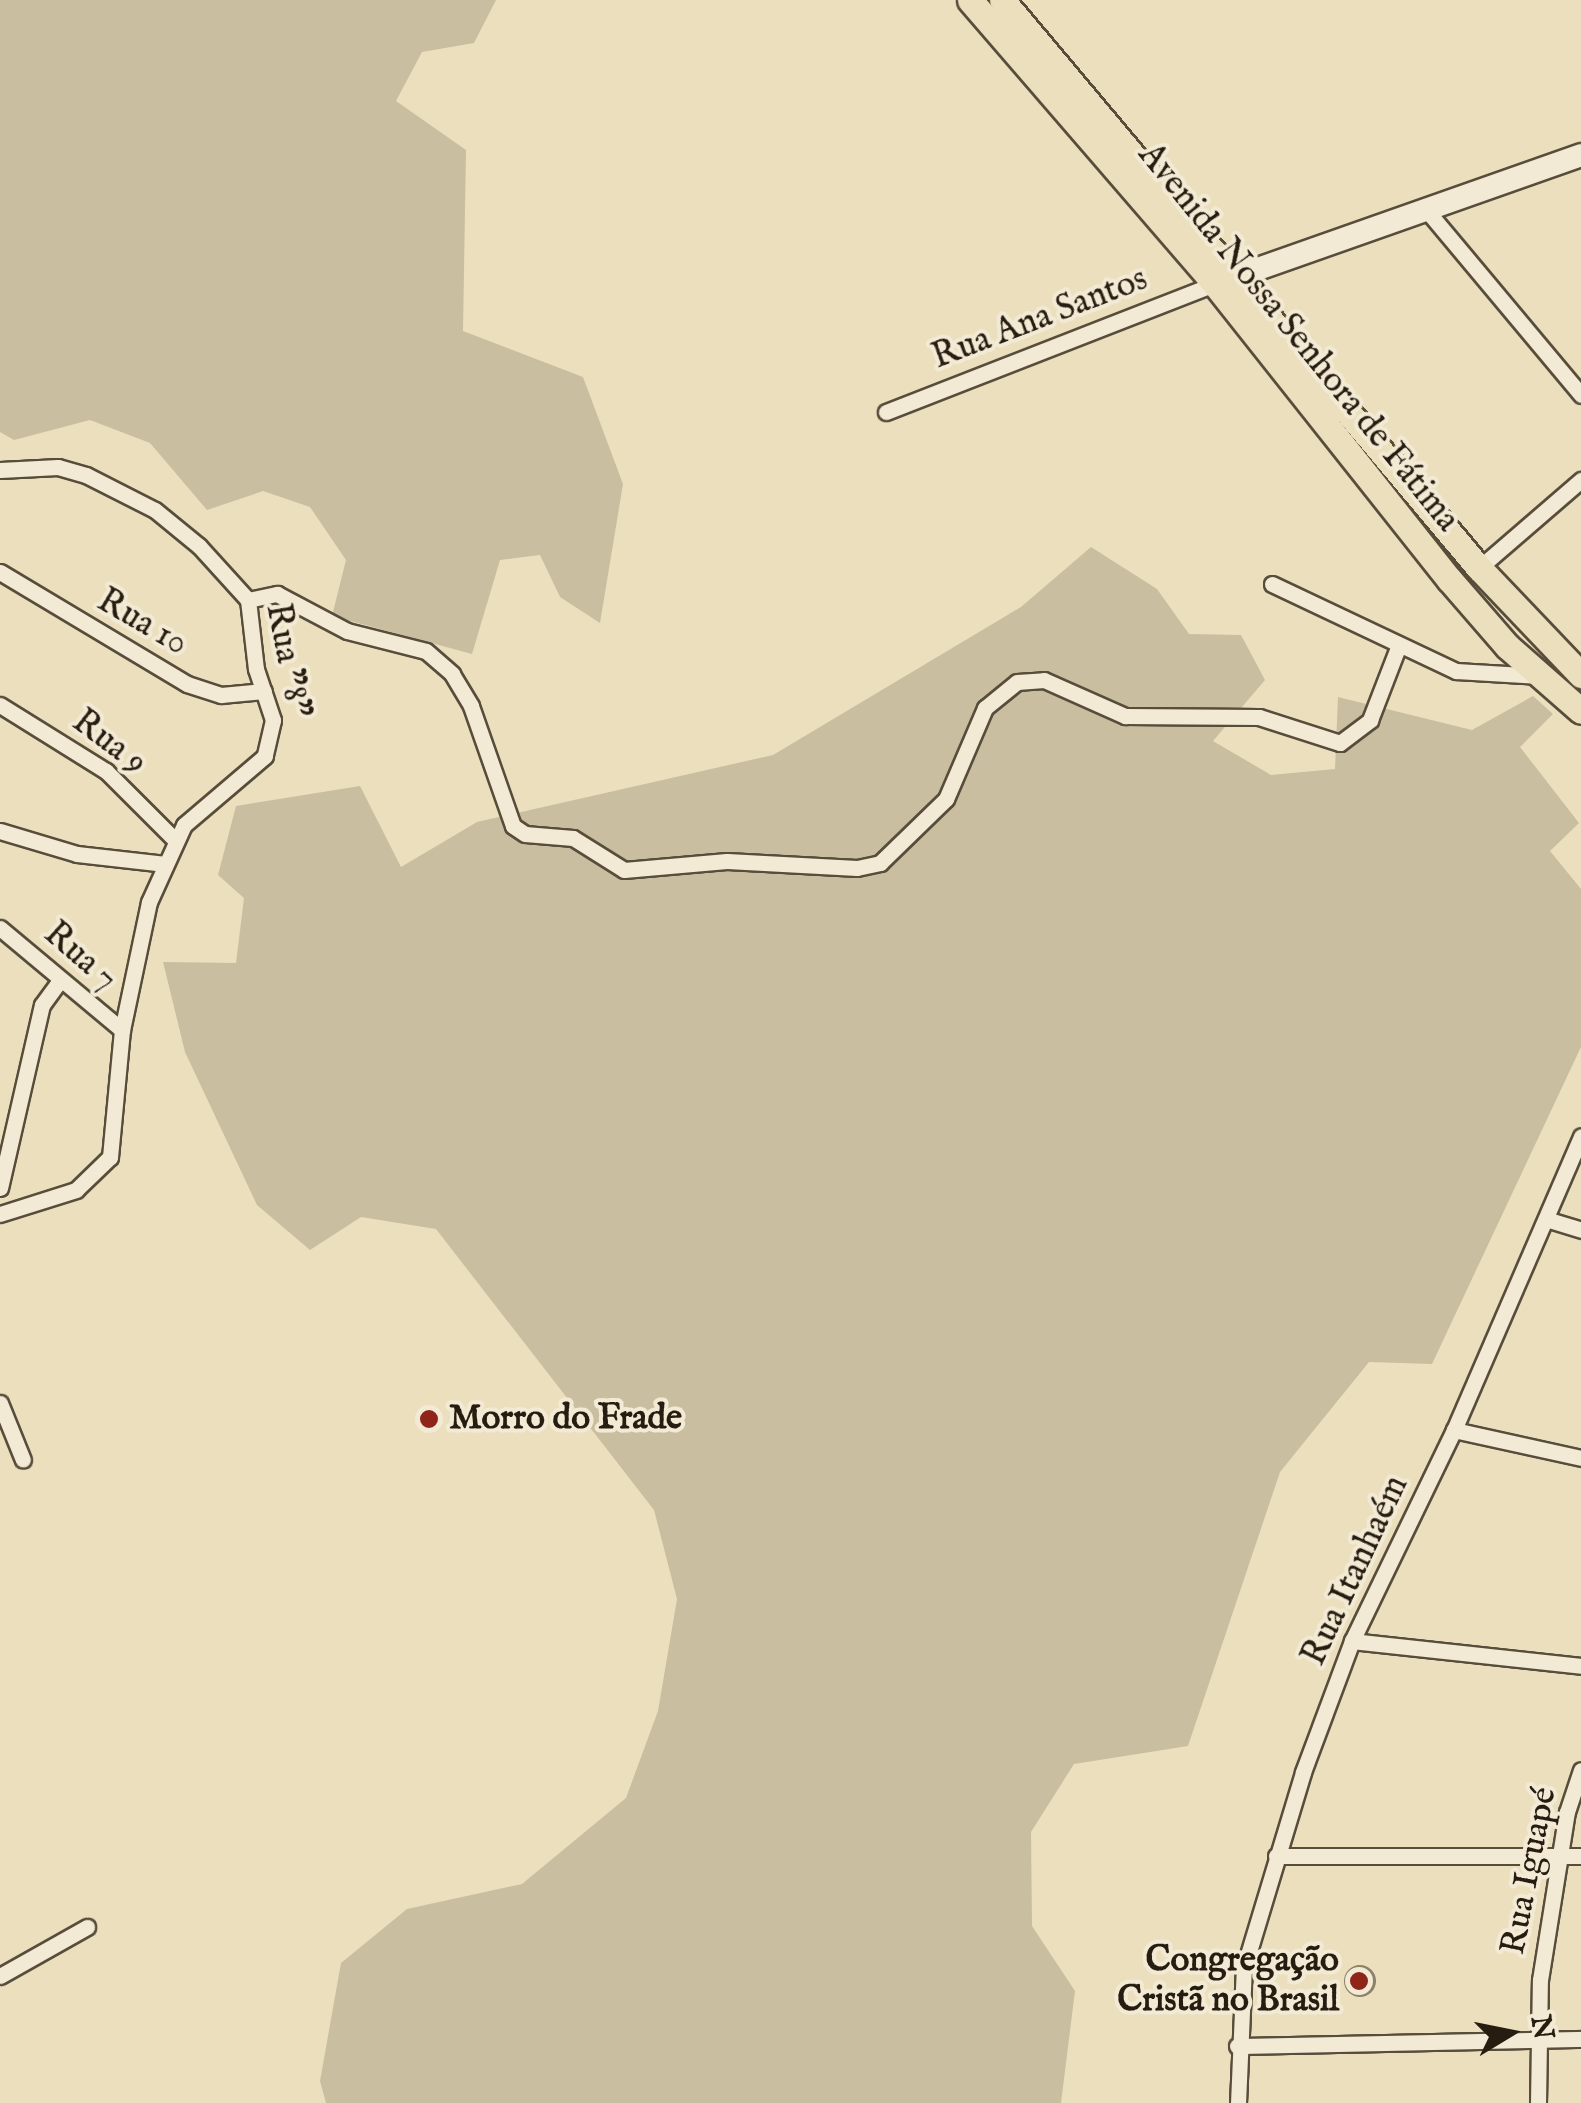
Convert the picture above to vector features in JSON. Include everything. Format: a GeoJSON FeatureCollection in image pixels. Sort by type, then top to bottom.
{"type":"FeatureCollection","features":[{"type":"Feature","properties":{"kind":"main road","name":"Avenida Nossa Senhora de Fátima"},"geometry":{"type":"LineString","coordinates":[[970,0],[1227,280],[1479,568],[1581,676]]}},
{"type":"Feature","properties":{"kind":"main road","name":"Avenida Nossa Senhora de Fátima"},"geometry":{"type":"LineString","coordinates":[[1002,0],[1227,280],[1449,579],[1540,676],[1581,712]]}},
{"type":"Feature","properties":{"kind":"main road"},"geometry":{"type":"LineString","coordinates":[[1227,280],[1424,206],[1581,155]]}},
{"type":"Feature","properties":{"kind":"street"},"geometry":{"type":"LineString","coordinates":[[1424,206],[1581,395]]}},
{"type":"Feature","properties":{"kind":"street","name":"Rua Ana Santos"},"geometry":{"type":"LineString","coordinates":[[886,412],[1227,280]]}},
{"type":"Feature","properties":{"kind":"street","name":"Rua \"8\""},"geometry":{"type":"LineString","coordinates":[[0,470],[58,467],[130,496],[178,527],[248,600],[273,720],[265,756],[203,806],[175,840],[158,882],[122,1030],[110,1157],[76,1190],[0,1214]]}},
{"type":"Feature","properties":{"kind":"street"},"geometry":{"type":"LineString","coordinates":[[1479,568],[1581,480]]}},
{"type":"Feature","properties":{"kind":"street","name":"Rua 10"},"geometry":{"type":"LineString","coordinates":[[0,572],[186,684],[221,695],[264,691]]}},
{"type":"Feature","properties":{"kind":"street"},"geometry":{"type":"LineString","coordinates":[[1272,584],[1477,676],[1540,676]]}},
{"type":"Feature","properties":{"kind":"street"},"geometry":{"type":"LineString","coordinates":[[248,600],[277,594],[347,631],[426,651],[452,674],[471,706],[513,826],[525,834],[572,838],[624,870],[727,861],[857,868],[880,863],[946,799],[985,708],[1016,682],[1044,680],[1125,716],[1259,717],[1340,744],[1370,720],[1399,644]]}},
{"type":"Feature","properties":{"kind":"street","name":"Rua 9"},"geometry":{"type":"LineString","coordinates":[[0,705],[106,771],[175,840]]}},
{"type":"Feature","properties":{"kind":"street"},"geometry":{"type":"LineString","coordinates":[[0,831],[76,854],[165,864]]}},
{"type":"Feature","properties":{"kind":"street","name":"Rua 7"},"geometry":{"type":"LineString","coordinates":[[0,928],[59,982],[122,1030]]}},
{"type":"Feature","properties":{"kind":"street"},"geometry":{"type":"LineString","coordinates":[[0,1188],[42,1004],[59,982]]}},
{"type":"Feature","properties":{"kind":"street","name":"Rua Itanhaém"},"geometry":{"type":"LineString","coordinates":[[1238,2103],[1237,2046],[1244,1968],[1276,1856],[1352,1641],[1454,1430],[1581,1136]]}},
{"type":"Feature","properties":{"kind":"street"},"geometry":{"type":"LineString","coordinates":[[1546,1219],[1581,1230]]}},
{"type":"Feature","properties":{"kind":"street"},"geometry":{"type":"LineString","coordinates":[[0,1403],[23,1460]]}},
{"type":"Feature","properties":{"kind":"street"},"geometry":{"type":"LineString","coordinates":[[1454,1430],[1581,1458]]}},
{"type":"Feature","properties":{"kind":"street"},"geometry":{"type":"LineString","coordinates":[[1352,1641],[1581,1666]]}},
{"type":"Feature","properties":{"kind":"street","name":"Rua Iguapé"},"geometry":{"type":"LineString","coordinates":[[1538,2103],[1540,1980],[1560,1856],[1581,1770]]}},
{"type":"Feature","properties":{"kind":"street"},"geometry":{"type":"LineString","coordinates":[[1276,1856],[1581,1856]]}},
{"type":"Feature","properties":{"kind":"street"},"geometry":{"type":"LineString","coordinates":[[0,1976],[87,1927]]}},
{"type":"Feature","properties":{"kind":"street"},"geometry":{"type":"LineString","coordinates":[[1237,2046],[1581,2039]]}},
{"type":"Feature","properties":{"kind":"shaded area"},"geometry":{"type":"Polygon","coordinates":[[[0,0],[496,0],[474,43],[422,52],[396,101],[466,150],[463,331],[583,377],[623,484],[600,623],[560,597],[540,555],[500,560],[472,654],[332,616],[346,560],[310,507],[263,491],[207,510],[150,443],[90,420],[14,440],[0,432],[0,0]]]}},
{"type":"Feature","properties":{"kind":"shaded area"},"geometry":{"type":"Polygon","coordinates":[[[1091,547],[1157,589],[1189,634],[1241,635],[1265,680],[1213,741],[1271,775],[1335,769],[1338,697],[1472,730],[1533,696],[1553,714],[1520,747],[1579,823],[1550,851],[1581,889],[1581,1047],[1432,1364],[1369,1362],[1280,1472],[1188,1746],[1074,1764],[1031,1832],[1032,1926],[1075,1991],[1061,2103],[326,2103],[320,2081],[341,1963],[407,1909],[522,1884],[626,1798],[658,1711],[677,1599],[654,1510],[436,1229],[361,1217],[310,1250],[257,1205],[185,1052],[163,962],[236,963],[244,898],[218,875],[236,806],[360,786],[401,867],[477,822],[773,755],[1021,607],[1091,547]]]}},
{"type":"Feature","properties":{"kind":"building","name":"Congregação Cristã no Brasil"},"geometry":{"type":"Polygon","coordinates":[[[1360,1965],[1371,1970],[1376,1981],[1371,1992],[1360,1997],[1349,1992],[1344,1981],[1349,1970],[1360,1965]]]}},
{"type":"Feature","properties":{"kind":"place","name":"Morro do Frade"},"geometry":{"type":"Point","coordinates":[429,1419]}},
{"type":"Feature","properties":{"kind":"place","name":"Congregação Cristã no Brasil"},"geometry":{"type":"Point","coordinates":[1359,1981]}}]}
